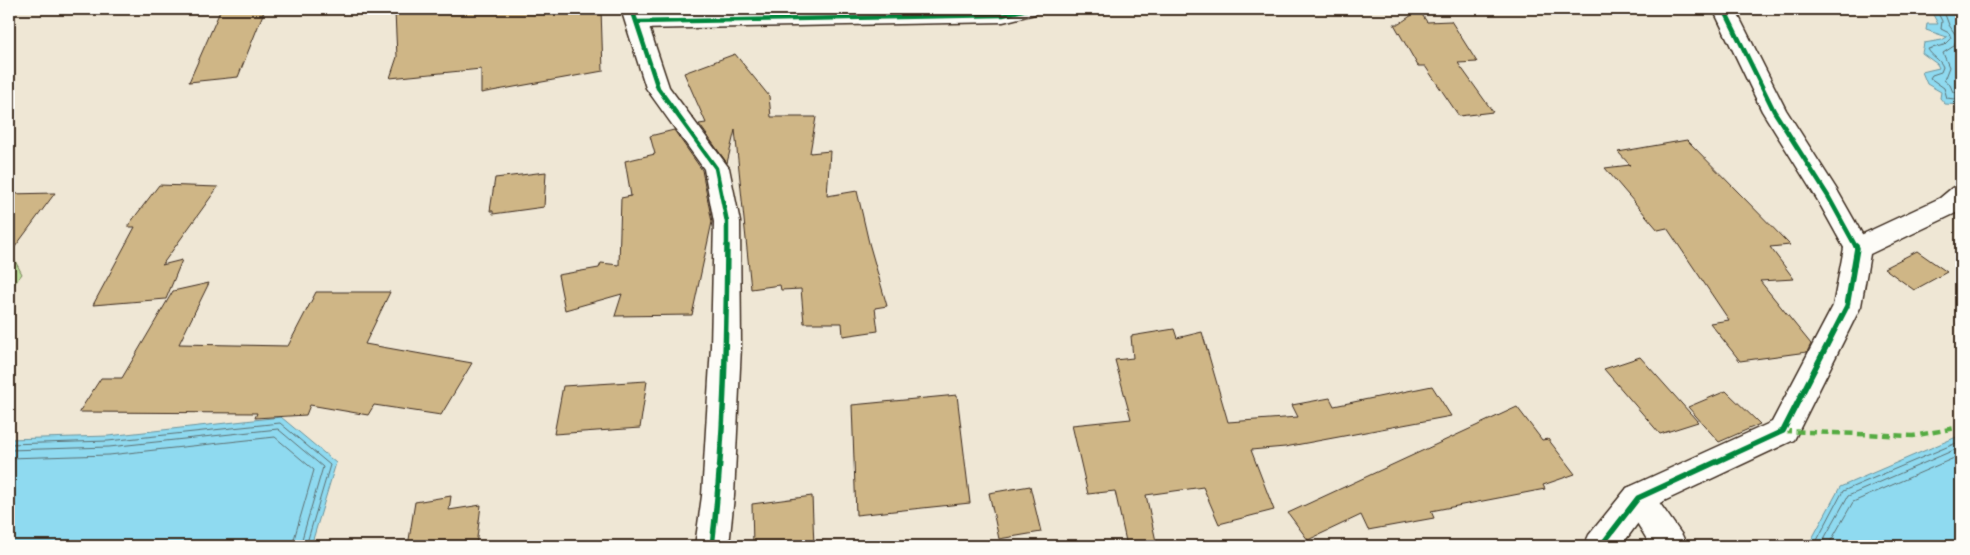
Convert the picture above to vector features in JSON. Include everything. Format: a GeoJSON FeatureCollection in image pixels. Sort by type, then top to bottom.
{"type":"FeatureCollection","features":[{"type":"Feature","properties":{"kind":"street"},"geometry":{"type":"LineString","coordinates":[[712,546],[718,496],[726,346],[727,222],[716,168],[658,88],[634,15],[1003,15],[1027,9]]}},
{"type":"Feature","properties":{"kind":"street"},"geometry":{"type":"LineString","coordinates":[[1601,546],[1638,498],[1783,431],[1847,306],[1857,248],[1828,196],[1774,110],[1724,9]]}},
{"type":"Feature","properties":{"kind":"street"},"geometry":{"type":"LineString","coordinates":[[1857,248],[1949,205],[1961,194]]}},
{"type":"Feature","properties":{"kind":"street"},"geometry":{"type":"LineString","coordinates":[[1638,498],[1670,546]]}},
{"type":"Feature","properties":{"kind":"green space"},"geometry":{"type":"Polygon","coordinates":[[[13,257],[22,274],[9,291],[9,258],[13,257]]]}},
{"type":"Feature","properties":{"kind":"water"},"geometry":{"type":"Polygon","coordinates":[[[1930,9],[1961,9],[1961,105],[1945,104],[1940,98],[1941,92],[1927,84],[1922,72],[1939,68],[1937,64],[1922,53],[1924,43],[1942,40],[1947,37],[1926,30],[1927,24],[1938,24],[1930,9]]]}},
{"type":"Feature","properties":{"kind":"water"},"geometry":{"type":"Polygon","coordinates":[[[281,417],[336,463],[311,546],[9,546],[9,439],[108,436],[281,417]]]}},
{"type":"Feature","properties":{"kind":"water"},"geometry":{"type":"Polygon","coordinates":[[[1961,435],[1961,546],[1808,546],[1840,487],[1961,435]]]}},
{"type":"Feature","properties":{"kind":"building"},"geometry":{"type":"Polygon","coordinates":[[[221,9],[265,9],[238,77],[189,82],[221,9]]]}},
{"type":"Feature","properties":{"kind":"building"},"geometry":{"type":"Polygon","coordinates":[[[410,9],[601,9],[603,71],[481,93],[481,69],[390,78],[397,57],[395,12],[410,9]]]}},
{"type":"Feature","properties":{"kind":"building"},"geometry":{"type":"Polygon","coordinates":[[[1419,10],[1427,22],[1451,21],[1477,62],[1458,63],[1493,112],[1459,116],[1425,66],[1418,66],[1394,24],[1399,24],[1419,10]]]}},
{"type":"Feature","properties":{"kind":"building"},"geometry":{"type":"Polygon","coordinates":[[[735,54],[769,96],[771,117],[816,117],[810,153],[830,151],[827,196],[857,191],[869,243],[887,306],[875,308],[878,331],[843,336],[842,323],[804,323],[801,289],[781,290],[780,285],[751,289],[735,130],[727,163],[699,124],[706,123],[684,73],[735,54]]]}},
{"type":"Feature","properties":{"kind":"building"},"geometry":{"type":"Polygon","coordinates":[[[674,130],[702,170],[712,222],[692,315],[615,316],[622,294],[565,310],[558,275],[599,268],[601,263],[619,265],[621,198],[631,196],[625,161],[655,154],[650,136],[674,130]]]}},
{"type":"Feature","properties":{"kind":"building"},"geometry":{"type":"Polygon","coordinates":[[[1687,140],[1790,245],[1770,247],[1794,279],[1760,281],[1811,344],[1807,352],[1740,361],[1710,323],[1729,320],[1667,228],[1658,230],[1605,168],[1630,165],[1618,152],[1687,140]]]}},
{"type":"Feature","properties":{"kind":"building"},"geometry":{"type":"Polygon","coordinates":[[[546,172],[544,207],[493,214],[493,211],[490,211],[495,178],[546,172]]]}},
{"type":"Feature","properties":{"kind":"building"},"geometry":{"type":"Polygon","coordinates":[[[159,185],[218,187],[162,265],[182,260],[166,299],[93,305],[135,227],[127,227],[159,185]]]}},
{"type":"Feature","properties":{"kind":"building"},"geometry":{"type":"Polygon","coordinates":[[[55,193],[9,255],[9,194],[55,193]]]}},
{"type":"Feature","properties":{"kind":"building"},"geometry":{"type":"Polygon","coordinates":[[[1917,251],[1947,272],[1914,290],[1884,268],[1917,251]]]}},
{"type":"Feature","properties":{"kind":"building"},"geometry":{"type":"Polygon","coordinates":[[[209,283],[179,344],[288,346],[316,292],[390,292],[365,344],[472,363],[441,415],[374,405],[368,415],[310,405],[306,415],[255,418],[257,413],[79,412],[101,378],[122,378],[173,291],[209,283]]]}},
{"type":"Feature","properties":{"kind":"building"},"geometry":{"type":"Polygon","coordinates":[[[1174,329],[1177,338],[1202,332],[1228,422],[1298,417],[1292,405],[1330,398],[1334,406],[1432,386],[1451,416],[1285,447],[1251,450],[1274,510],[1219,524],[1203,487],[1146,495],[1157,546],[1127,546],[1115,491],[1088,494],[1072,425],[1131,419],[1115,360],[1133,358],[1131,336],[1174,329]]]}},
{"type":"Feature","properties":{"kind":"building"},"geometry":{"type":"Polygon","coordinates":[[[1640,357],[1698,422],[1660,434],[1604,369],[1640,357]]]}},
{"type":"Feature","properties":{"kind":"building"},"geometry":{"type":"Polygon","coordinates":[[[647,381],[640,428],[554,434],[563,386],[647,381]]]}},
{"type":"Feature","properties":{"kind":"building"},"geometry":{"type":"Polygon","coordinates":[[[1726,391],[1760,424],[1719,442],[1688,407],[1726,391]]]}},
{"type":"Feature","properties":{"kind":"building"},"geometry":{"type":"Polygon","coordinates":[[[957,395],[970,503],[856,515],[852,405],[957,395]]]}},
{"type":"Feature","properties":{"kind":"building"},"geometry":{"type":"Polygon","coordinates":[[[1517,407],[1542,440],[1548,439],[1575,474],[1543,485],[1545,489],[1431,511],[1434,518],[1368,530],[1361,515],[1308,540],[1288,513],[1517,407]]]}},
{"type":"Feature","properties":{"kind":"building"},"geometry":{"type":"Polygon","coordinates":[[[1030,486],[1041,532],[999,539],[989,493],[1030,486]]]}},
{"type":"Feature","properties":{"kind":"building"},"geometry":{"type":"Polygon","coordinates":[[[451,496],[449,510],[481,505],[476,546],[408,546],[415,502],[451,496]]]}},
{"type":"Feature","properties":{"kind":"building"},"geometry":{"type":"Polygon","coordinates":[[[812,496],[814,546],[753,546],[752,504],[812,496]]]}},
{"type":"Feature","properties":{"kind":"marked path"},"geometry":{"type":"LineString","coordinates":[[1783,431],[1913,436],[1961,427]]}},
{"type":"Feature","properties":{"kind":"cycle path"},"geometry":{"type":"LineString","coordinates":[[632,9],[658,88],[716,168],[727,222],[726,346],[718,496],[712,546]]}},
{"type":"Feature","properties":{"kind":"cycle path"},"geometry":{"type":"LineString","coordinates":[[637,22],[1003,15],[1027,9]]}},
{"type":"Feature","properties":{"kind":"cycle path"},"geometry":{"type":"LineString","coordinates":[[1601,546],[1638,498],[1783,431],[1847,306],[1857,248],[1828,196],[1774,111],[1724,9]]}}]}
